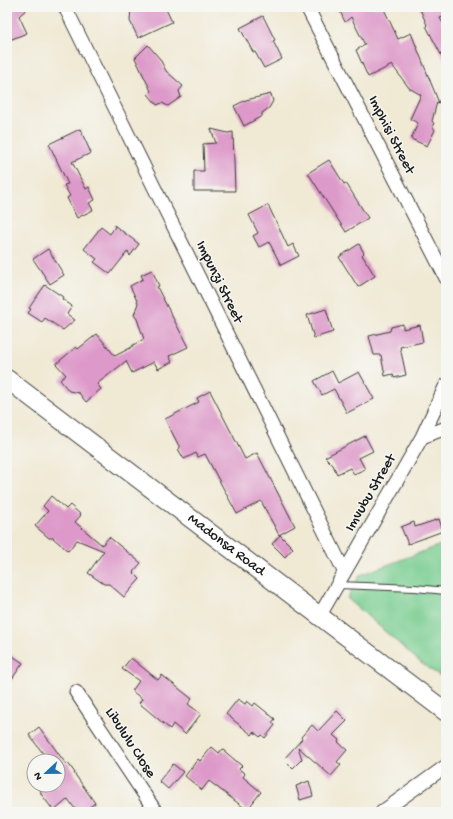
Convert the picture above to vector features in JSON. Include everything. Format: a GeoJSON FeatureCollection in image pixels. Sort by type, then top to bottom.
{"type":"FeatureCollection","features":[{"type":"Feature","properties":{"kind":"street","name":"Impunzi Street"},"geometry":{"type":"LineString","coordinates":[[65,7],[344,571]]}},
{"type":"Feature","properties":{"kind":"street","name":"Imphisi Street"},"geometry":{"type":"LineString","coordinates":[[307,7],[446,278]]}},
{"type":"Feature","properties":{"kind":"street","name":"Madonsa Road"},"geometry":{"type":"LineString","coordinates":[[7,379],[446,712]]}},
{"type":"Feature","properties":{"kind":"street","name":"Imvubu Street"},"geometry":{"type":"LineString","coordinates":[[320,615],[422,437],[446,386]]}},
{"type":"Feature","properties":{"kind":"street"},"geometry":{"type":"LineString","coordinates":[[422,437],[446,428]]}},
{"type":"Feature","properties":{"kind":"street","name":"Libululu Close"},"geometry":{"type":"LineString","coordinates":[[76,692],[156,812]]}},
{"type":"Feature","properties":{"kind":"street"},"geometry":{"type":"LineString","coordinates":[[382,812],[446,766]]}},
{"type":"Feature","properties":{"kind":"lane"},"geometry":{"type":"LineString","coordinates":[[336,585],[415,588],[446,591]]}},
{"type":"Feature","properties":{"kind":"green space"},"geometry":{"type":"Polygon","coordinates":[[[446,543],[446,680],[421,663],[347,598],[360,575],[446,543]]]}},
{"type":"Feature","properties":{"kind":"building"},"geometry":{"type":"Polygon","coordinates":[[[7,7],[29,7],[19,16],[27,33],[7,41],[7,7]]]}},
{"type":"Feature","properties":{"kind":"building"},"geometry":{"type":"Polygon","coordinates":[[[131,7],[165,7],[172,22],[138,38],[130,21],[131,7]]]}},
{"type":"Feature","properties":{"kind":"building"},"geometry":{"type":"Polygon","coordinates":[[[338,7],[383,7],[398,39],[411,33],[439,103],[437,102],[432,121],[434,124],[432,126],[435,130],[427,146],[411,139],[418,123],[410,119],[421,95],[409,88],[392,65],[368,77],[356,50],[365,45],[351,17],[345,22],[338,7]]]}},
{"type":"Feature","properties":{"kind":"building"},"geometry":{"type":"Polygon","coordinates":[[[419,7],[446,7],[446,16],[440,18],[446,29],[446,64],[426,26],[427,25],[419,7]]]}},
{"type":"Feature","properties":{"kind":"building"},"geometry":{"type":"Polygon","coordinates":[[[263,16],[275,40],[273,41],[282,59],[264,68],[255,52],[253,52],[240,28],[263,16]]]}},
{"type":"Feature","properties":{"kind":"building"},"geometry":{"type":"Polygon","coordinates":[[[148,45],[160,59],[166,71],[183,86],[179,91],[181,97],[168,106],[162,103],[157,105],[148,94],[151,91],[135,58],[148,45]]]}},
{"type":"Feature","properties":{"kind":"building"},"geometry":{"type":"Polygon","coordinates":[[[271,94],[273,101],[269,108],[262,113],[262,116],[244,126],[234,106],[246,100],[271,94]]]}},
{"type":"Feature","properties":{"kind":"building"},"geometry":{"type":"Polygon","coordinates":[[[80,129],[91,153],[72,162],[86,189],[89,187],[95,200],[89,203],[93,210],[77,218],[67,198],[70,196],[64,185],[68,184],[49,144],[80,129]]]}},
{"type":"Feature","properties":{"kind":"building"},"geometry":{"type":"Polygon","coordinates":[[[211,129],[228,133],[233,132],[235,191],[194,191],[194,171],[204,171],[203,144],[216,143],[211,129]]]}},
{"type":"Feature","properties":{"kind":"building"},"geometry":{"type":"Polygon","coordinates":[[[329,160],[344,184],[346,183],[368,218],[346,232],[308,173],[329,160]]]}},
{"type":"Feature","properties":{"kind":"building"},"geometry":{"type":"Polygon","coordinates":[[[268,205],[288,247],[293,244],[299,256],[281,265],[269,242],[259,247],[253,236],[258,233],[249,215],[268,205]]]}},
{"type":"Feature","properties":{"kind":"building"},"geometry":{"type":"Polygon","coordinates":[[[114,225],[139,244],[130,256],[128,251],[110,274],[94,262],[97,259],[84,249],[101,227],[110,234],[115,227],[114,225]]]}},
{"type":"Feature","properties":{"kind":"building"},"geometry":{"type":"Polygon","coordinates":[[[359,244],[364,253],[362,255],[375,276],[358,287],[339,257],[359,244]]]}},
{"type":"Feature","properties":{"kind":"building"},"geometry":{"type":"Polygon","coordinates":[[[48,249],[64,275],[50,284],[33,259],[48,249]]]}},
{"type":"Feature","properties":{"kind":"building"},"geometry":{"type":"Polygon","coordinates":[[[152,270],[159,286],[157,287],[188,347],[169,356],[172,362],[158,369],[154,362],[132,373],[126,361],[97,384],[101,389],[86,402],[79,393],[69,391],[60,380],[66,375],[56,364],[76,347],[78,349],[97,334],[115,356],[144,339],[137,319],[134,315],[138,303],[130,286],[143,279],[141,275],[152,270]]]}},
{"type":"Feature","properties":{"kind":"building"},"geometry":{"type":"Polygon","coordinates":[[[45,285],[63,297],[62,299],[72,306],[67,314],[75,320],[63,330],[45,318],[42,322],[28,313],[31,309],[29,308],[45,285]]]}},
{"type":"Feature","properties":{"kind":"building"},"geometry":{"type":"Polygon","coordinates":[[[326,309],[333,332],[314,338],[307,315],[326,309]]]}},
{"type":"Feature","properties":{"kind":"building"},"geometry":{"type":"Polygon","coordinates":[[[403,324],[403,329],[420,325],[423,342],[400,347],[406,375],[394,378],[393,374],[385,376],[381,355],[374,355],[369,336],[390,331],[391,327],[403,324]]]}},
{"type":"Feature","properties":{"kind":"building"},"geometry":{"type":"Polygon","coordinates":[[[332,371],[338,383],[359,372],[374,399],[347,413],[334,389],[322,395],[314,381],[332,371]]]}},
{"type":"Feature","properties":{"kind":"building"},"geometry":{"type":"Polygon","coordinates":[[[210,391],[245,459],[257,453],[295,526],[279,535],[261,501],[237,514],[205,454],[198,457],[196,453],[184,459],[178,449],[180,448],[165,419],[199,402],[197,398],[210,391]]]}},
{"type":"Feature","properties":{"kind":"building"},"geometry":{"type":"Polygon","coordinates":[[[365,436],[373,451],[359,458],[365,469],[354,474],[350,468],[337,474],[333,465],[325,457],[365,436]]]}},
{"type":"Feature","properties":{"kind":"building"},"geometry":{"type":"Polygon","coordinates":[[[51,496],[66,509],[70,505],[81,515],[75,522],[102,545],[109,537],[141,563],[133,572],[140,579],[124,597],[109,584],[104,584],[88,573],[104,551],[77,540],[68,551],[53,538],[49,538],[35,526],[48,511],[43,506],[51,496]]]}},
{"type":"Feature","properties":{"kind":"building"},"geometry":{"type":"Polygon","coordinates":[[[439,519],[443,531],[408,544],[401,527],[414,522],[415,527],[439,519]]]}},
{"type":"Feature","properties":{"kind":"building"},"geometry":{"type":"Polygon","coordinates":[[[280,535],[293,548],[285,557],[272,544],[280,535]]]}},
{"type":"Feature","properties":{"kind":"building"},"geometry":{"type":"Polygon","coordinates":[[[7,652],[23,663],[7,686],[7,652]]]}},
{"type":"Feature","properties":{"kind":"building"},"geometry":{"type":"Polygon","coordinates":[[[131,658],[158,680],[162,675],[192,699],[188,704],[201,714],[185,734],[173,724],[170,729],[139,703],[142,699],[132,691],[139,681],[122,669],[131,658]]]}},
{"type":"Feature","properties":{"kind":"building"},"geometry":{"type":"Polygon","coordinates":[[[238,699],[245,704],[247,701],[253,706],[255,703],[275,719],[272,723],[275,725],[265,738],[262,735],[260,737],[254,732],[252,735],[226,714],[238,699]]]}},
{"type":"Feature","properties":{"kind":"building"},"geometry":{"type":"Polygon","coordinates":[[[337,711],[347,721],[333,735],[347,750],[337,762],[341,765],[331,776],[298,747],[302,759],[293,768],[284,759],[312,725],[318,731],[337,711]]]}},
{"type":"Feature","properties":{"kind":"building"},"geometry":{"type":"Polygon","coordinates":[[[39,727],[58,753],[43,753],[29,735],[39,727]]]}},
{"type":"Feature","properties":{"kind":"building"},"geometry":{"type":"Polygon","coordinates":[[[212,747],[219,753],[222,749],[242,766],[239,769],[245,774],[243,777],[261,792],[247,810],[209,781],[202,790],[185,776],[198,759],[200,761],[212,747]]]}},
{"type":"Feature","properties":{"kind":"building"},"geometry":{"type":"Polygon","coordinates":[[[68,763],[95,803],[83,812],[77,812],[68,799],[54,811],[41,794],[66,793],[66,764],[68,763]]]}},
{"type":"Feature","properties":{"kind":"building"},"geometry":{"type":"Polygon","coordinates":[[[173,764],[183,772],[168,789],[159,781],[173,764]]]}},
{"type":"Feature","properties":{"kind":"building"},"geometry":{"type":"Polygon","coordinates":[[[309,781],[313,796],[300,800],[296,786],[309,781]]]}}]}
